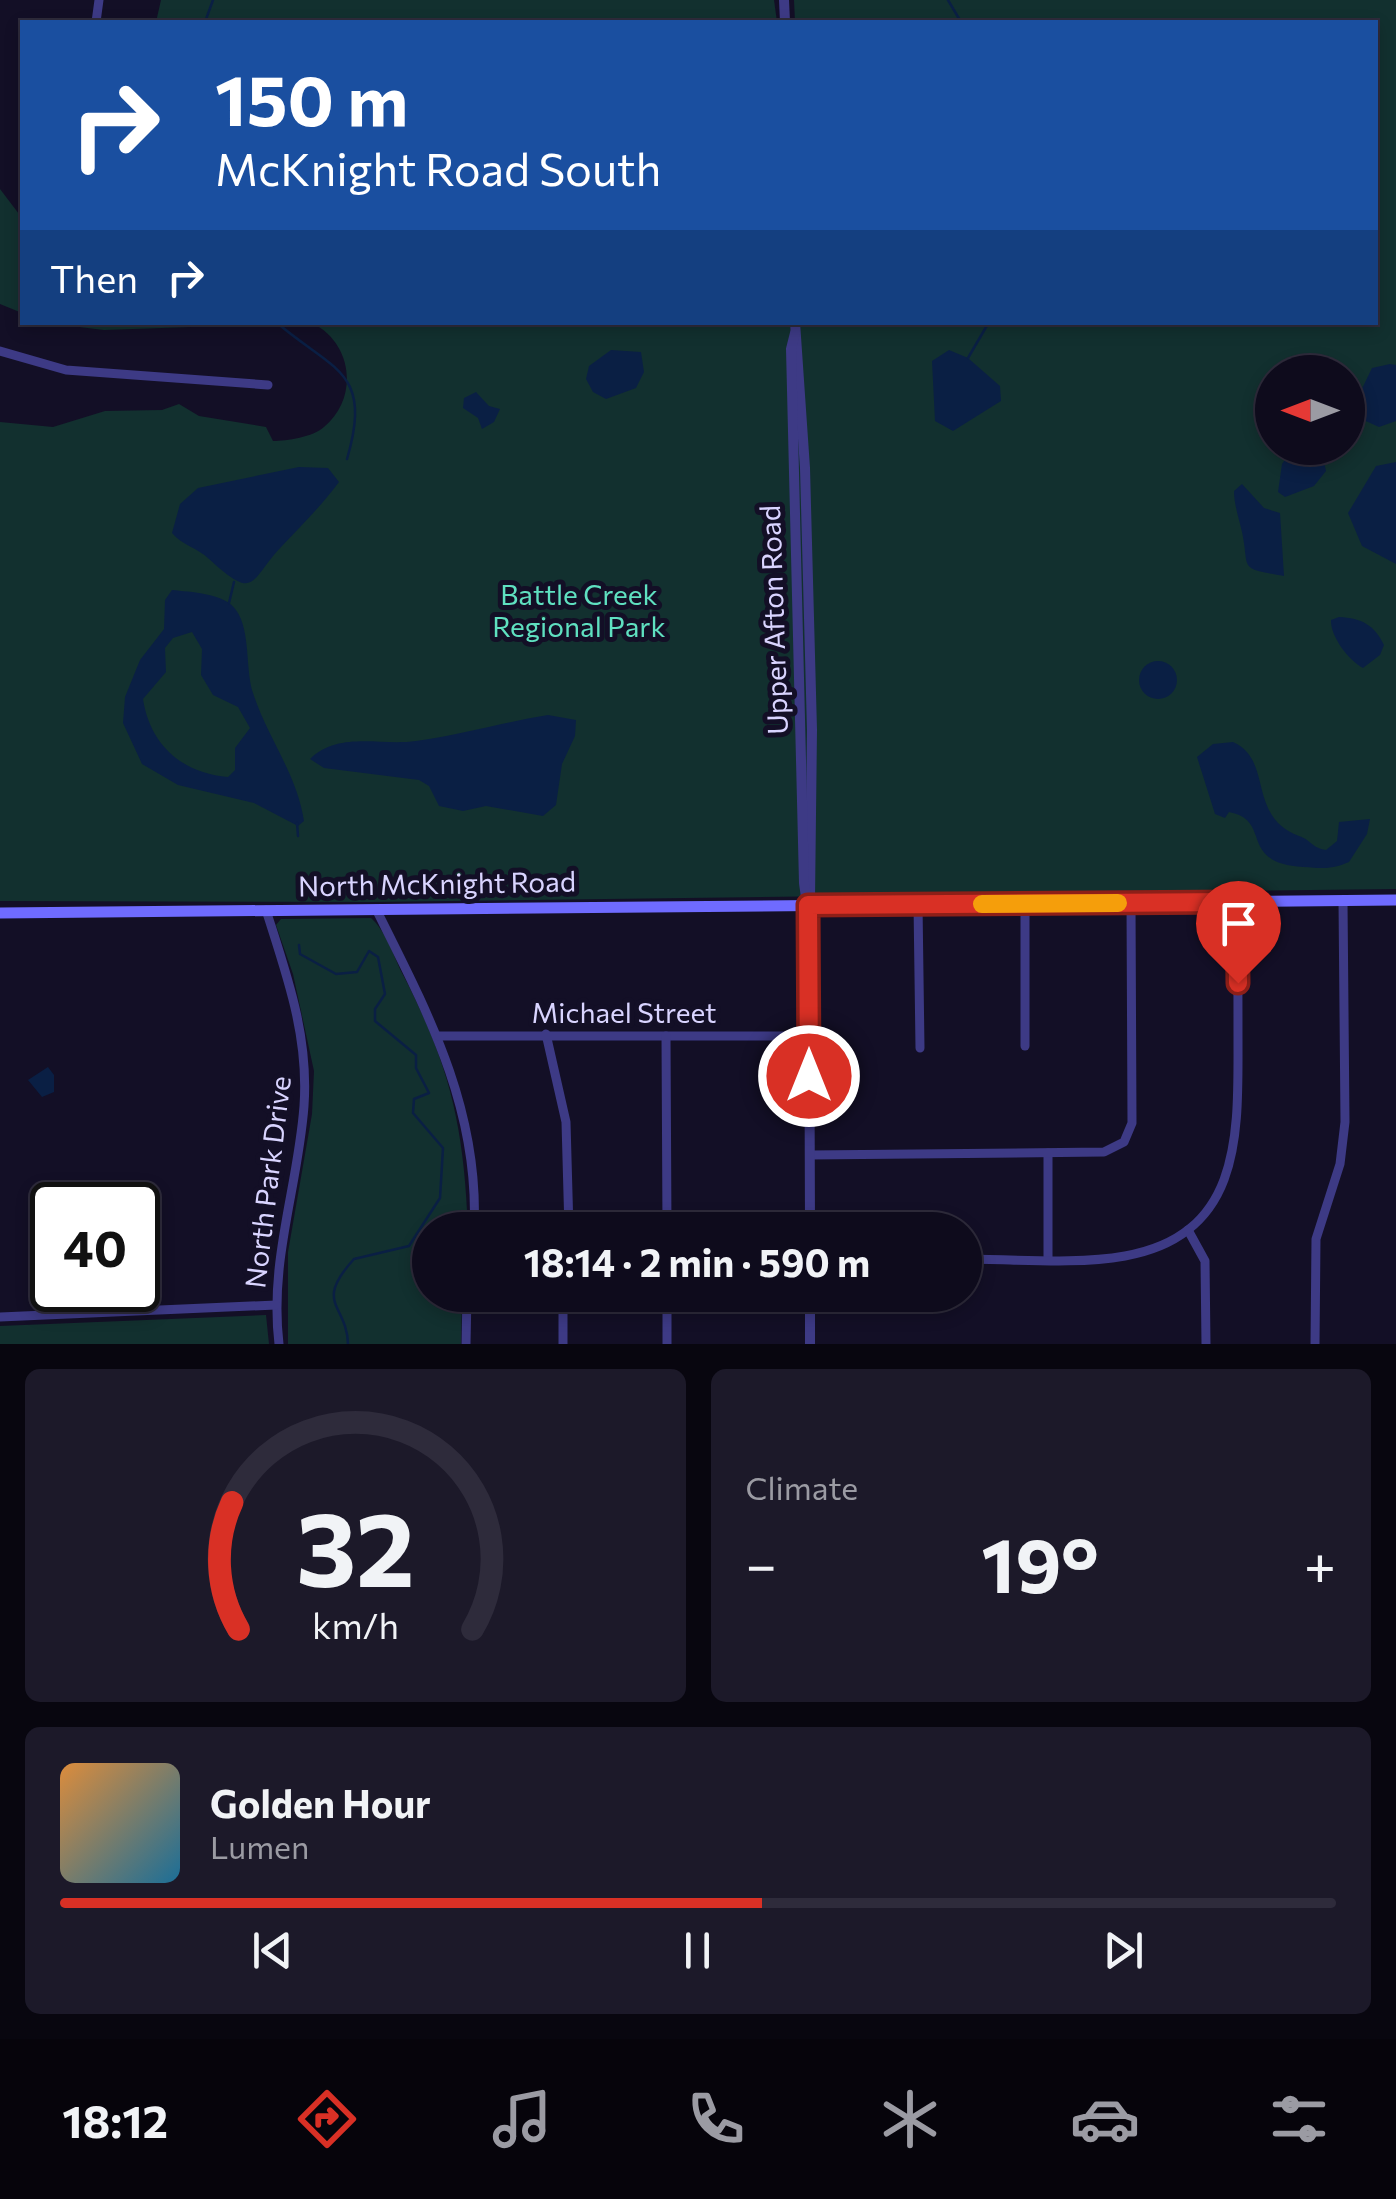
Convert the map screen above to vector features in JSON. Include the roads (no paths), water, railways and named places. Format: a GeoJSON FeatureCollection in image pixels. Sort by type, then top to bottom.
{"type":"FeatureCollection","features":[{"type":"Feature","properties":{"kind":"main road","name":"North McKnight Road"},"geometry":{"type":"LineString","coordinates":[[0,910],[1396,900]]}},
{"type":"Feature","properties":{"kind":"street","name":"Upper Afton Road"},"geometry":{"type":"LineString","coordinates":[[795,328],[791,349],[792,459],[804,883],[808,905],[810,1212]]}},
{"type":"Feature","properties":{"kind":"street"},"geometry":{"type":"LineString","coordinates":[[0,351],[66,370],[268,385]]}},
{"type":"Feature","properties":{"kind":"street"},"geometry":{"type":"LineString","coordinates":[[1315,1344],[1316,1239],[1340,1164],[1345,1122],[1344,901]]}},
{"type":"Feature","properties":{"kind":"street"},"geometry":{"type":"LineString","coordinates":[[982,1259],[1125,1256],[1157,1247],[1188,1230],[1224,1184],[1237,1141],[1237,902]]}},
{"type":"Feature","properties":{"kind":"street"},"geometry":{"type":"LineString","coordinates":[[1025,903],[1025,1046]]}},
{"type":"Feature","properties":{"kind":"street"},"geometry":{"type":"LineString","coordinates":[[810,1154],[1104,1152],[1124,1142],[1132,1124],[1131,903]]}},
{"type":"Feature","properties":{"kind":"street"},"geometry":{"type":"LineString","coordinates":[[918,904],[920,1048]]}},
{"type":"Feature","properties":{"kind":"street"},"geometry":{"type":"LineString","coordinates":[[376,909],[440,1036],[467,1125],[473,1212]]}},
{"type":"Feature","properties":{"kind":"street","name":"North Park Drive"},"geometry":{"type":"LineString","coordinates":[[266,910],[290,982],[305,1054],[302,1123],[282,1227],[276,1304],[279,1344]]}},
{"type":"Feature","properties":{"kind":"street"},"geometry":{"type":"LineString","coordinates":[[546,1034],[566,1122],[568,1212]]}},
{"type":"Feature","properties":{"kind":"street","name":"Michael Street"},"geometry":{"type":"LineString","coordinates":[[440,1036],[808,1036]]}},
{"type":"Feature","properties":{"kind":"street"},"geometry":{"type":"LineString","coordinates":[[666,1036],[667,1212]]}},
{"type":"Feature","properties":{"kind":"street"},"geometry":{"type":"LineString","coordinates":[[1048,1153],[1048,1258]]}},
{"type":"Feature","properties":{"kind":"street"},"geometry":{"type":"LineString","coordinates":[[1188,1230],[1206,1261],[1206,1344]]}},
{"type":"Feature","properties":{"kind":"street"},"geometry":{"type":"LineString","coordinates":[[0,1317],[276,1304]]}},
{"type":"Feature","properties":{"kind":"street"},"geometry":{"type":"LineString","coordinates":[[466,1344],[467,1312]]}},
{"type":"Feature","properties":{"kind":"street"},"geometry":{"type":"LineString","coordinates":[[563,1312],[563,1344]]}},
{"type":"Feature","properties":{"kind":"street"},"geometry":{"type":"LineString","coordinates":[[667,1312],[668,1344]]}},
{"type":"Feature","properties":{"kind":"street"},"geometry":{"type":"LineString","coordinates":[[810,1312],[810,1344]]}},
{"type":"Feature","properties":{"kind":"water"},"geometry":{"type":"Polygon","coordinates":[[[611,350],[641,352],[644,372],[636,388],[606,399],[593,392],[586,379],[589,366],[611,350]]]}},
{"type":"Feature","properties":{"kind":"water"},"geometry":{"type":"Polygon","coordinates":[[[949,350],[968,358],[1000,386],[1001,401],[953,431],[935,421],[932,361],[949,350]]]}},
{"type":"Feature","properties":{"kind":"water"},"geometry":{"type":"Polygon","coordinates":[[[1396,365],[1396,421],[1379,427],[1365,421],[1365,382],[1372,368],[1396,365]]]}},
{"type":"Feature","properties":{"kind":"water"},"geometry":{"type":"Polygon","coordinates":[[[476,392],[489,406],[500,409],[494,422],[482,429],[478,418],[463,408],[464,398],[476,392]]]}},
{"type":"Feature","properties":{"kind":"water"},"geometry":{"type":"Polygon","coordinates":[[[1396,462],[1396,564],[1362,546],[1348,513],[1376,466],[1396,462]]]}},
{"type":"Feature","properties":{"kind":"water"},"geometry":{"type":"Polygon","coordinates":[[[1282,465],[1325,465],[1326,471],[1314,486],[1285,497],[1278,492],[1282,465]]]}},
{"type":"Feature","properties":{"kind":"water"},"geometry":{"type":"Polygon","coordinates":[[[299,467],[328,468],[339,482],[251,582],[236,580],[172,533],[180,504],[198,488],[299,467]]]}},
{"type":"Feature","properties":{"kind":"water"},"geometry":{"type":"Polygon","coordinates":[[[1242,484],[1264,508],[1280,513],[1284,576],[1252,569],[1246,561],[1234,496],[1242,484]]]}},
{"type":"Feature","properties":{"kind":"water"},"geometry":{"type":"Polygon","coordinates":[[[172,590],[197,593],[224,600],[236,610],[244,628],[253,693],[300,804],[304,821],[298,826],[254,803],[178,785],[142,764],[123,723],[125,697],[140,660],[164,629],[165,600],[172,590]],[[192,632],[173,638],[165,648],[166,672],[143,699],[153,730],[171,754],[196,770],[228,777],[235,770],[235,748],[250,728],[238,707],[213,695],[201,675],[202,649],[192,632]]]}},
{"type":"Feature","properties":{"kind":"water"},"geometry":{"type":"Polygon","coordinates":[[[1339,617],[1366,624],[1384,645],[1380,655],[1363,668],[1337,640],[1331,620],[1339,617]]]}},
{"type":"Feature","properties":{"kind":"water"},"geometry":{"type":"Polygon","coordinates":[[[1158,661],[1172,666],[1177,680],[1172,694],[1158,699],[1144,694],[1139,680],[1144,666],[1158,661]]]}},
{"type":"Feature","properties":{"kind":"water"},"geometry":{"type":"Polygon","coordinates":[[[548,715],[576,720],[575,736],[562,764],[556,805],[543,816],[486,806],[463,811],[439,806],[429,786],[419,780],[324,768],[310,759],[321,750],[347,742],[416,741],[548,715]]]}},
{"type":"Feature","properties":{"kind":"water"},"geometry":{"type":"Polygon","coordinates":[[[1233,742],[1253,761],[1272,815],[1283,827],[1318,848],[1326,850],[1337,841],[1339,822],[1370,819],[1367,834],[1349,862],[1326,868],[1283,864],[1262,850],[1250,823],[1242,816],[1229,812],[1225,818],[1215,814],[1197,757],[1213,744],[1233,742]]]}},
{"type":"Feature","properties":{"kind":"water"},"geometry":{"type":"Polygon","coordinates":[[[48,1067],[54,1075],[54,1092],[42,1097],[28,1080],[48,1067]]]}},
{"type":"Feature","properties":{"kind":"waterway"},"geometry":{"type":"LineString","coordinates":[[206,20],[213,0]]}},
{"type":"Feature","properties":{"kind":"waterway"},"geometry":{"type":"LineString","coordinates":[[948,0],[960,20]]}},
{"type":"Feature","properties":{"kind":"waterway"},"geometry":{"type":"LineString","coordinates":[[280,325],[330,363],[351,389],[354,430],[347,459]]}},
{"type":"Feature","properties":{"kind":"waterway"},"geometry":{"type":"LineString","coordinates":[[968,358],[987,325]]}},
{"type":"Feature","properties":{"kind":"waterway"},"geometry":{"type":"LineString","coordinates":[[229,603],[234,582]]}},
{"type":"Feature","properties":{"kind":"waterway"},"geometry":{"type":"LineString","coordinates":[[297,823],[298,836]]}},
{"type":"Feature","properties":{"kind":"waterway"},"geometry":{"type":"LineString","coordinates":[[299,945],[300,954],[336,974],[357,972],[369,951],[378,957],[385,994],[375,1009],[375,1021],[416,1055],[416,1068],[429,1093],[414,1099],[413,1113],[443,1148],[440,1198],[409,1246],[354,1259],[336,1286],[335,1303],[348,1344]]}},
{"type":"Feature","properties":{"kind":"park label","name":"Battle Creek Regional Park"},"geometry":{"type":"Point","coordinates":[579,611]}}]}
